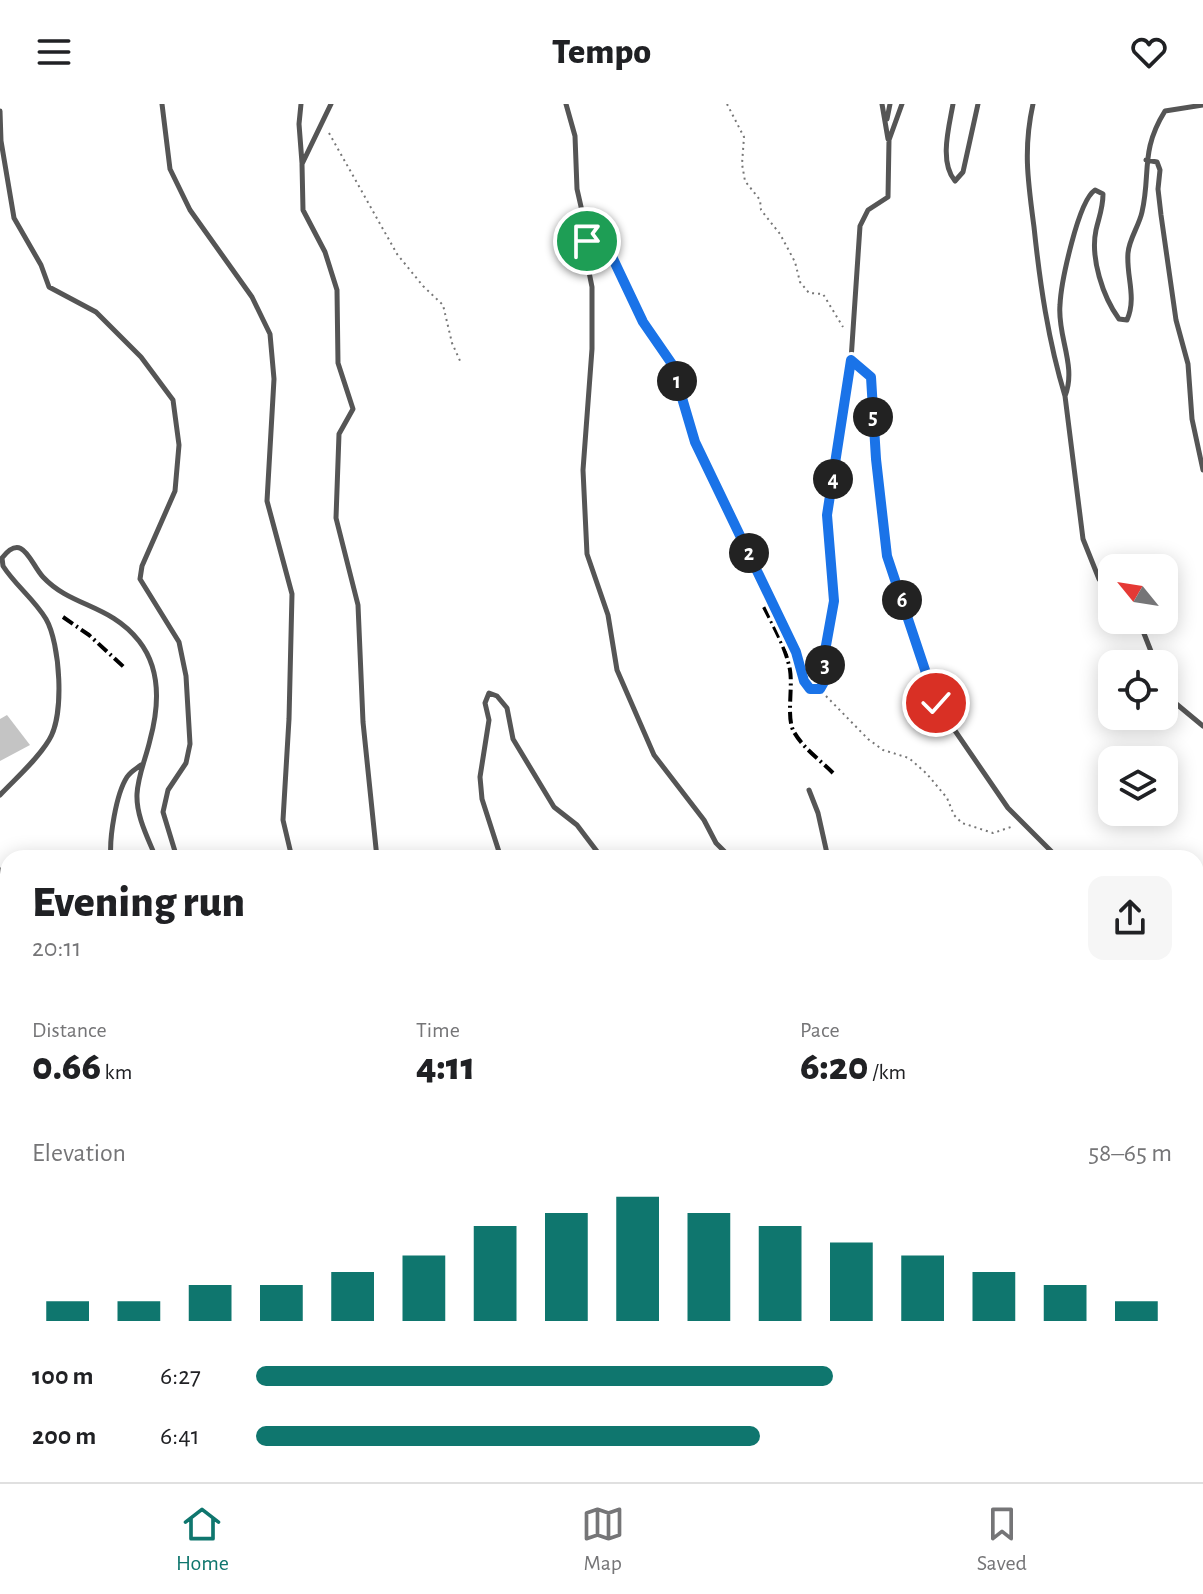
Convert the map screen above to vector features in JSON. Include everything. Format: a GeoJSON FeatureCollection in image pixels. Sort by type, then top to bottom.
{"type":"FeatureCollection","features":[{"type":"Feature","properties":{"kind":"lane"},"geometry":{"type":"LineString","coordinates":[[162,104],[170,169],[190,210],[252,297],[270,334],[274,379],[267,501],[292,594],[283,820],[290,850]]}},
{"type":"Feature","properties":{"kind":"lane"},"geometry":{"type":"LineString","coordinates":[[301,104],[303,210],[325,252],[337,290],[338,363],[353,409],[339,434],[336,518],[358,605],[363,722],[376,850]]}},
{"type":"Feature","properties":{"kind":"lane"},"geometry":{"type":"LineString","coordinates":[[302,164],[331,104]]}},
{"type":"Feature","properties":{"kind":"lane"},"geometry":{"type":"LineString","coordinates":[[566,104],[575,136],[577,189],[582,211],[606,244],[643,322],[672,364],[695,442],[796,652],[804,681],[810,689],[820,689],[824,682],[825,651],[834,601],[827,515],[851,360],[860,226],[868,210],[888,197],[889,140],[886,116],[890,104]]}},
{"type":"Feature","properties":{"kind":"lane"},"geometry":{"type":"LineString","coordinates":[[882,104],[889,140]]}},
{"type":"Feature","properties":{"kind":"lane"},"geometry":{"type":"LineString","coordinates":[[889,140],[902,104]]}},
{"type":"Feature","properties":{"kind":"lane"},"geometry":{"type":"LineString","coordinates":[[953,104],[947,140],[947,172],[955,181],[963,172],[978,104]]}},
{"type":"Feature","properties":{"kind":"lane"},"geometry":{"type":"LineString","coordinates":[[1033,104],[1026,135],[1027,178],[1041,298],[1065,396],[1083,539],[1098,576]]}},
{"type":"Feature","properties":{"kind":"lane"},"geometry":{"type":"LineString","coordinates":[[1065,396],[1070,383],[1059,307],[1079,219],[1088,194],[1095,190],[1103,194],[1094,250],[1109,305],[1119,319],[1127,320],[1131,311],[1132,284],[1128,252],[1143,212],[1146,160],[1155,127],[1165,111],[1203,105]]}},
{"type":"Feature","properties":{"kind":"lane"},"geometry":{"type":"LineString","coordinates":[[0,111],[1,141],[14,218],[41,265],[49,287],[96,312],[141,357],[173,400],[179,445],[175,491],[142,566],[140,579],[179,642],[186,676],[190,744],[186,763],[168,790],[163,812],[175,850]]}},
{"type":"Feature","properties":{"kind":"lane"},"geometry":{"type":"LineString","coordinates":[[1146,160],[1157,162],[1160,170],[1158,189],[1178,334],[1188,364],[1192,419],[1203,470]]}},
{"type":"Feature","properties":{"kind":"lane"},"geometry":{"type":"LineString","coordinates":[[595,230],[587,241],[585,252],[592,287],[592,349],[583,470],[587,554],[608,615],[617,670],[654,755],[723,850]]}},
{"type":"Feature","properties":{"kind":"lane"},"geometry":{"type":"LineString","coordinates":[[851,360],[871,377],[887,556],[936,703],[1008,808],[1050,850]]}},
{"type":"Feature","properties":{"kind":"lane"},"geometry":{"type":"LineString","coordinates":[[0,795],[50,739],[58,714],[53,637],[46,620],[3,566],[2,558],[10,548],[15,547],[23,550],[42,577],[64,594],[102,610],[124,624],[155,669],[156,711],[137,793],[139,813],[153,850]]}},
{"type":"Feature","properties":{"kind":"lane"},"geometry":{"type":"LineString","coordinates":[[498,850],[482,799],[480,777],[489,720],[485,703],[489,693],[497,696],[507,708],[513,739],[554,807],[577,825],[596,850]]}},
{"type":"Feature","properties":{"kind":"lane"},"geometry":{"type":"LineString","coordinates":[[1178,705],[1203,726]]}},
{"type":"Feature","properties":{"kind":"lane"},"geometry":{"type":"LineString","coordinates":[[112,850],[117,805],[125,782],[129,773],[142,764]]}},
{"type":"Feature","properties":{"kind":"lane"},"geometry":{"type":"LineString","coordinates":[[809,790],[826,850]]}},
{"type":"Feature","properties":{"kind":"lane"},"geometry":{"type":"LineString","coordinates":[[0,870],[0,879]]}},
{"type":"Feature","properties":{"kind":"path"},"geometry":{"type":"LineString","coordinates":[[727,104],[744,137],[742,164],[745,181],[760,200],[761,210],[771,226],[780,234],[795,262],[800,282],[809,293],[823,294],[853,338]]}},
{"type":"Feature","properties":{"kind":"path"},"geometry":{"type":"LineString","coordinates":[[322,121],[397,254],[443,305],[452,343],[461,363]]}},
{"type":"Feature","properties":{"kind":"path"},"geometry":{"type":"LineString","coordinates":[[820,689],[868,739],[883,750],[909,758],[927,774],[962,823],[993,833],[1021,821]]}},
{"type":"Feature","properties":{"kind":"building"},"geometry":{"type":"Polygon","coordinates":[[[7,715],[30,745],[0,761],[0,719],[7,715]]]}},
{"type":"Feature","properties":{"kind":"railway"},"geometry":{"type":"LineString","coordinates":[[764,607],[788,662],[791,678],[790,719],[794,732],[833,773]]}},
{"type":"Feature","properties":{"kind":"railway"},"geometry":{"type":"LineString","coordinates":[[63,617],[89,635],[126,669]]}},
{"type":"Feature","properties":{"kind":"route"},"geometry":{"type":"LineString","coordinates":[[587,241],[595,230],[606,244],[643,322],[672,364],[695,442],[796,652],[804,681],[816,691],[824,682],[825,651],[834,601],[827,515],[851,360],[871,377],[887,556],[936,703]]}}]}
